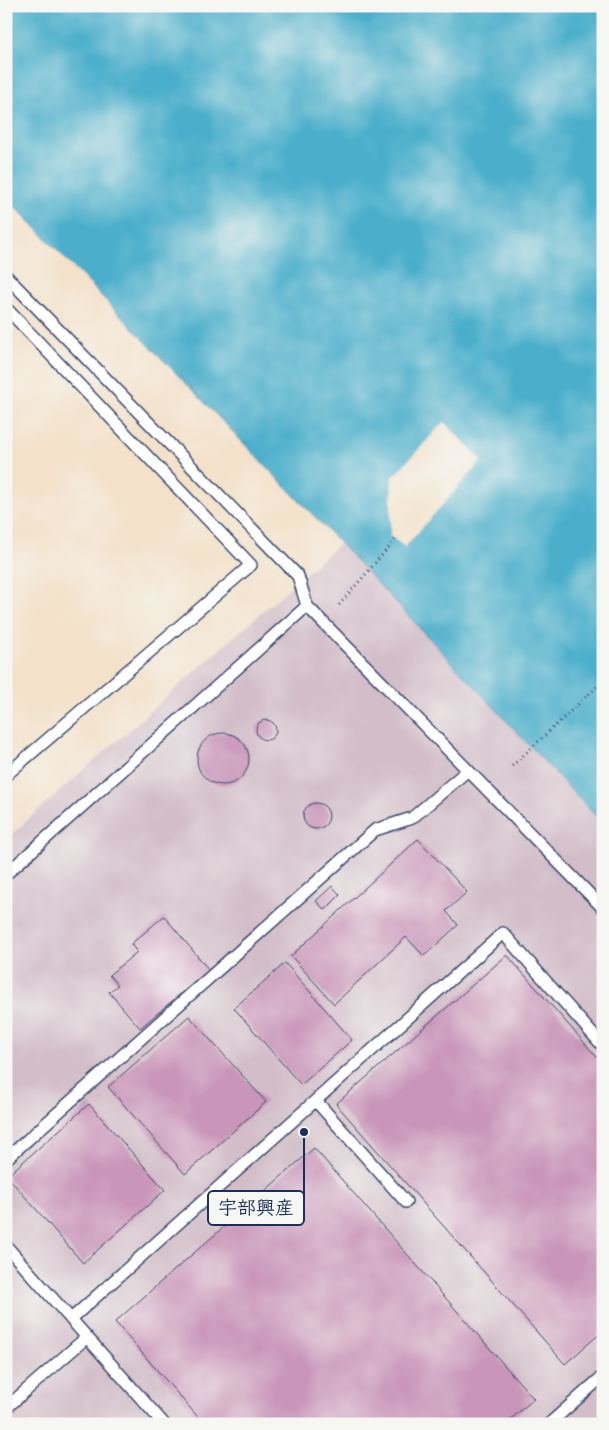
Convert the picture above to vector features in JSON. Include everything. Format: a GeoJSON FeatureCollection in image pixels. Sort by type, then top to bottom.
{"type":"FeatureCollection","features":[{"type":"Feature","properties":{"kind":"lane"},"geometry":{"type":"LineString","coordinates":[[6,276],[298,576],[307,606],[603,908]]}},
{"type":"Feature","properties":{"kind":"lane"},"geometry":{"type":"LineString","coordinates":[[6,308],[251,565],[6,775]]}},
{"type":"Feature","properties":{"kind":"lane"},"geometry":{"type":"LineString","coordinates":[[6,874],[307,606]]}},
{"type":"Feature","properties":{"kind":"lane"},"geometry":{"type":"LineString","coordinates":[[6,1159],[375,830],[412,818],[468,770]]}},
{"type":"Feature","properties":{"kind":"lane"},"geometry":{"type":"LineString","coordinates":[[71,1319],[503,933],[603,1046]]}},
{"type":"Feature","properties":{"kind":"lane"},"geometry":{"type":"LineString","coordinates":[[316,1101],[406,1202]]}},
{"type":"Feature","properties":{"kind":"lane"},"geometry":{"type":"LineString","coordinates":[[6,1246],[164,1424]]}},
{"type":"Feature","properties":{"kind":"lane"},"geometry":{"type":"LineString","coordinates":[[6,1408],[86,1336]]}},
{"type":"Feature","properties":{"kind":"lane"},"geometry":{"type":"LineString","coordinates":[[549,1424],[603,1376]]}},
{"type":"Feature","properties":{"kind":"path"},"geometry":{"type":"LineString","coordinates":[[339,605],[395,540]]}},
{"type":"Feature","properties":{"kind":"path"},"geometry":{"type":"LineString","coordinates":[[512,766],[603,681]]}},
{"type":"Feature","properties":{"kind":"shaded area"},"geometry":{"type":"Polygon","coordinates":[[[340,543],[603,824],[603,1424],[6,1424],[6,839],[340,543]]]}},
{"type":"Feature","properties":{"kind":"water"},"geometry":{"type":"Polygon","coordinates":[[[6,6],[603,6],[603,824],[340,543],[6,197],[6,6]]]}},
{"type":"Feature","properties":{"kind":"pier"},"geometry":{"type":"Polygon","coordinates":[[[444,422],[482,460],[405,547],[390,536],[392,478],[444,422]]]}},
{"type":"Feature","properties":{"kind":"building"},"geometry":{"type":"Polygon","coordinates":[[[266,720],[273,723],[276,730],[273,737],[266,740],[259,737],[256,730],[259,723],[266,720]]]}},
{"type":"Feature","properties":{"kind":"building"},"geometry":{"type":"Polygon","coordinates":[[[223,733],[233,735],[241,741],[247,749],[249,759],[247,769],[241,777],[233,783],[223,785],[213,783],[205,777],[199,769],[197,759],[199,749],[205,741],[213,735],[223,733]]]}},
{"type":"Feature","properties":{"kind":"building"},"geometry":{"type":"Polygon","coordinates":[[[316,803],[325,807],[329,816],[325,825],[316,829],[307,825],[303,816],[307,807],[316,803]]]}},
{"type":"Feature","properties":{"kind":"building"},"geometry":{"type":"Polygon","coordinates":[[[418,839],[467,892],[446,911],[458,925],[424,956],[406,937],[334,1004],[291,956],[418,839]]]}},
{"type":"Feature","properties":{"kind":"building"},"geometry":{"type":"Polygon","coordinates":[[[332,886],[340,895],[325,910],[316,901],[332,886]]]}},
{"type":"Feature","properties":{"kind":"building"},"geometry":{"type":"Polygon","coordinates":[[[164,916],[209,970],[140,1028],[109,992],[118,985],[109,975],[137,952],[131,944],[164,916]]]}},
{"type":"Feature","properties":{"kind":"building"},"geometry":{"type":"Polygon","coordinates":[[[507,955],[603,1064],[603,1331],[565,1364],[336,1104],[507,955]]]}},
{"type":"Feature","properties":{"kind":"building"},"geometry":{"type":"Polygon","coordinates":[[[285,963],[352,1040],[301,1085],[234,1008],[285,963]]]}},
{"type":"Feature","properties":{"kind":"building"},"geometry":{"type":"Polygon","coordinates":[[[189,1016],[266,1102],[185,1174],[108,1087],[189,1016]]]}},
{"type":"Feature","properties":{"kind":"building"},"geometry":{"type":"Polygon","coordinates":[[[89,1104],[165,1190],[83,1263],[7,1176],[89,1104]]]}},
{"type":"Feature","properties":{"kind":"building"},"geometry":{"type":"Polygon","coordinates":[[[314,1148],[534,1399],[505,1424],[204,1424],[115,1322],[314,1148]]]}},
{"type":"Feature","properties":{"kind":"building"},"geometry":{"type":"Polygon","coordinates":[[[6,1314],[11,1320],[6,1324],[6,1314]]]}},
{"type":"Feature","properties":{"kind":"place","name":"宇部興産"},"geometry":{"type":"Point","coordinates":[304,1132]}}]}
